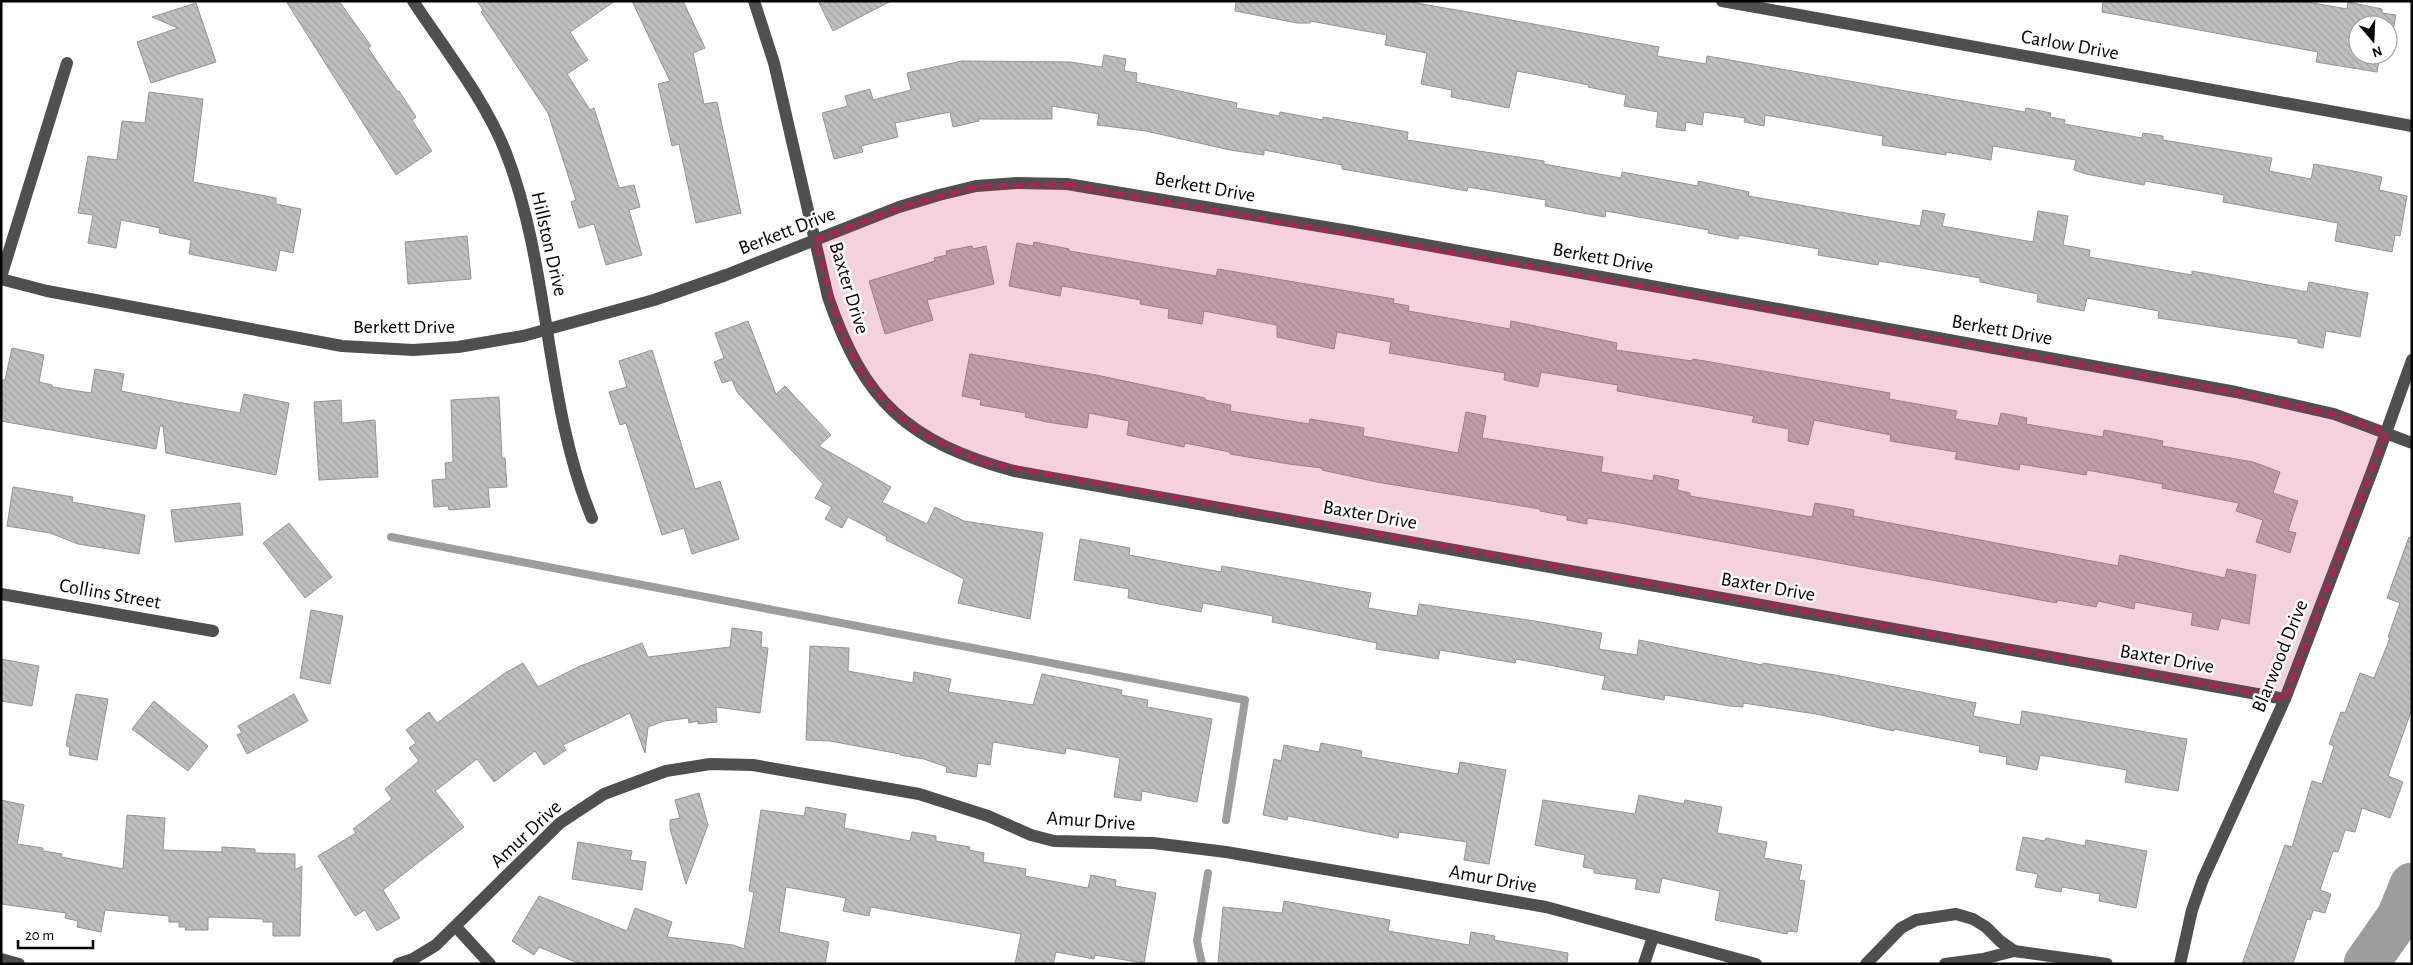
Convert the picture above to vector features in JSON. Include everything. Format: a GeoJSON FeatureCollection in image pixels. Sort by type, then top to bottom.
{"type":"FeatureCollection","features":[{"type":"Feature","properties":{"kind":"street","name":"Hillston Drive"},"geometry":{"type":"LineString","coordinates":[[413,1],[478,100],[498,133],[506,154],[519,195],[548,330],[578,486],[592,518]]}},
{"type":"Feature","properties":{"kind":"street","name":"Baxter Drive"},"geometry":{"type":"LineString","coordinates":[[754,1],[774,63],[814,240],[836,323],[861,372],[885,404],[913,430],[944,448],[979,462],[1024,473],[2285,699]]}},
{"type":"Feature","properties":{"kind":"street","name":"Carlow Drive"},"geometry":{"type":"LineString","coordinates":[[1722,1],[2412,126]]}},
{"type":"Feature","properties":{"kind":"street"},"geometry":{"type":"LineString","coordinates":[[1,278],[67,63]]}},
{"type":"Feature","properties":{"kind":"street","name":"Berkett Drive"},"geometry":{"type":"LineString","coordinates":[[1,278],[47,291],[305,339],[373,349],[413,350],[458,347],[548,330],[654,300],[726,275],[899,207],[976,186],[1017,183],[1067,184],[1359,233],[2236,392],[2334,414],[2412,443]]}},
{"type":"Feature","properties":{"kind":"street","name":"Blarwood Drive"},"geometry":{"type":"LineString","coordinates":[[2180,964],[2192,910],[2203,879],[2285,699],[2412,360]]}},
{"type":"Feature","properties":{"kind":"street","name":"Collins Street"},"geometry":{"type":"LineString","coordinates":[[1,594],[213,631]]}},
{"type":"Feature","properties":{"kind":"street","name":"Amur Drive"},"geometry":{"type":"LineString","coordinates":[[398,964],[413,959],[436,945],[560,823],[604,794],[666,771],[710,764],[753,765],[920,794],[988,816],[1031,835],[1054,841],[1153,843],[1226,852],[1546,907],[1614,924],[1653,938],[1756,964]]}},
{"type":"Feature","properties":{"kind":"street"},"geometry":{"type":"LineString","coordinates":[[1866,964],[1901,928],[1916,920],[1956,914],[1973,919],[1986,927],[2000,942],[2014,951]]}},
{"type":"Feature","properties":{"kind":"street"},"geometry":{"type":"LineString","coordinates":[[456,927],[490,964]]}},
{"type":"Feature","properties":{"kind":"street"},"geometry":{"type":"LineString","coordinates":[[1644,964],[1653,938]]}},
{"type":"Feature","properties":{"kind":"street"},"geometry":{"type":"LineString","coordinates":[[1945,964],[1983,959],[2014,951],[2107,964]]}},
{"type":"Feature","properties":{"kind":"street"},"geometry":{"type":"LineString","coordinates":[[1,959],[19,964]]}},
{"type":"Feature","properties":{"kind":"highlighted area"},"geometry":{"type":"Polygon","coordinates":[[[1067,184],[2236,392],[2334,414],[2386,432],[2285,699],[979,462],[913,429],[885,404],[861,373],[840,332],[814,240],[899,207],[976,186],[1067,184]]]}},
{"type":"Feature","properties":{"kind":"building"},"geometry":{"type":"Polygon","coordinates":[[[286,1],[339,1],[371,46],[368,48],[416,117],[412,120],[432,151],[396,175],[286,1]]]}},
{"type":"Feature","properties":{"kind":"building"},"geometry":{"type":"Polygon","coordinates":[[[477,1],[615,1],[570,32],[588,60],[567,74],[590,110],[594,108],[619,188],[634,185],[640,207],[629,210],[642,255],[606,265],[594,224],[579,228],[571,202],[576,200],[548,113],[481,12],[483,10],[477,1]]]}},
{"type":"Feature","properties":{"kind":"building"},"geometry":{"type":"Polygon","coordinates":[[[632,1],[683,1],[705,48],[693,53],[704,104],[717,102],[741,213],[696,223],[679,144],[672,146],[658,84],[670,81],[632,1]]]}},
{"type":"Feature","properties":{"kind":"building"},"geometry":{"type":"Polygon","coordinates":[[[818,1],[891,1],[833,31],[818,1]]]}},
{"type":"Feature","properties":{"kind":"building"},"geometry":{"type":"Polygon","coordinates":[[[1236,1],[1405,1],[1659,47],[1657,56],[1706,64],[1707,56],[2025,112],[2026,108],[2051,113],[2050,117],[2065,120],[2064,124],[2142,138],[2143,133],[2163,136],[2163,140],[2272,158],[2269,171],[2311,179],[2314,164],[2353,171],[2382,177],[2379,190],[2407,196],[2400,236],[2395,235],[2392,252],[2335,241],[2338,223],[2223,202],[2224,195],[2145,181],[2144,185],[2086,174],[2074,170],[2076,160],[1993,146],[1991,160],[1946,152],[1946,155],[1882,145],[1883,136],[1765,115],[1764,126],[1744,122],[1745,118],[1704,112],[1702,125],[1686,122],[1685,131],[1656,127],[1658,112],[1624,106],[1626,95],[1588,87],[1589,85],[1517,71],[1509,108],[1451,97],[1452,90],[1421,84],[1427,53],[1385,45],[1387,35],[1310,21],[1310,23],[1297,23],[1235,11],[1236,1]]]}},
{"type":"Feature","properties":{"kind":"building"},"geometry":{"type":"Polygon","coordinates":[[[2103,1],[2302,1],[2347,9],[2348,2],[2382,9],[2382,13],[2396,15],[2348,15],[2348,65],[2378,65],[2377,72],[2316,62],[2318,52],[2102,12],[2103,1]]]}},
{"type":"Feature","properties":{"kind":"building"},"geometry":{"type":"Polygon","coordinates":[[[196,3],[216,62],[151,83],[137,42],[178,28],[152,17],[196,3]]]}},
{"type":"Feature","properties":{"kind":"building"},"geometry":{"type":"Polygon","coordinates":[[[1104,55],[1126,59],[1124,71],[1137,73],[1136,82],[1237,103],[1236,108],[1279,116],[1280,112],[1323,120],[1323,117],[1408,132],[1407,140],[1544,161],[1544,164],[1621,178],[1622,172],[1698,186],[1698,181],[1749,192],[1748,196],[1920,226],[1923,210],[1945,214],[1942,226],[2033,242],[2038,211],[2068,216],[2063,245],[2090,250],[2089,257],[2192,275],[2192,271],[2307,292],[2309,282],[2368,293],[2360,337],[2326,331],[2323,348],[2298,343],[2298,339],[2158,318],[2159,311],[2087,298],[2084,311],[2037,302],[2038,294],[1980,282],[1980,278],[1879,261],[1878,265],[1818,255],[1819,249],[1739,235],[1738,239],[1708,233],[1709,230],[1606,211],[1605,217],[1545,206],[1546,200],[1468,187],[1467,191],[1342,169],[1342,165],[1264,150],[1264,155],[1230,150],[1146,131],[1097,125],[1099,114],[1052,106],[1052,119],[978,119],[979,121],[953,127],[950,112],[895,123],[898,137],[861,146],[863,152],[834,159],[822,113],[848,106],[845,96],[870,89],[873,100],[911,90],[907,73],[962,61],[1070,62],[1102,67],[1104,55]]]}},
{"type":"Feature","properties":{"kind":"building"},"geometry":{"type":"Polygon","coordinates":[[[149,92],[203,99],[193,182],[276,198],[276,204],[301,209],[293,253],[280,250],[276,271],[189,254],[191,240],[159,233],[160,228],[121,220],[116,248],[88,243],[93,215],[78,213],[88,156],[117,160],[122,121],[145,123],[149,92]]]}},
{"type":"Feature","properties":{"kind":"building"},"geometry":{"type":"Polygon","coordinates":[[[467,236],[471,279],[408,284],[405,242],[467,236]]]}},
{"type":"Feature","properties":{"kind":"building"},"geometry":{"type":"Polygon","coordinates":[[[1034,242],[1069,249],[1069,251],[1216,276],[1218,269],[1394,299],[1393,303],[1409,306],[1408,311],[1510,329],[1511,321],[1617,343],[1616,350],[1692,361],[1693,359],[1890,393],[1889,399],[1957,411],[1955,419],[1998,426],[2001,413],[2027,418],[2026,424],[2103,437],[2104,430],[2163,441],[2162,446],[2253,462],[2280,472],[2273,493],[2298,501],[2288,531],[2296,533],[2290,553],[2256,542],[2263,520],[2236,511],[2239,503],[2162,488],[2163,484],[2087,470],[2086,475],[2020,464],[2019,470],[1955,459],[1957,452],[1890,441],[1891,435],[1814,420],[1808,445],[1788,441],[1789,429],[1752,422],[1754,416],[1617,391],[1618,385],[1541,372],[1538,387],[1504,380],[1505,373],[1389,353],[1391,342],[1337,332],[1334,349],[1277,337],[1277,325],[1204,311],[1202,324],[1168,318],[1169,309],[1140,304],[1141,300],[1062,286],[1060,296],[1009,286],[1017,243],[1033,246],[1034,242]]]}},
{"type":"Feature","properties":{"kind":"building"},"geometry":{"type":"Polygon","coordinates":[[[972,246],[973,249],[986,246],[994,284],[927,300],[933,320],[885,334],[869,281],[935,261],[934,258],[947,255],[946,251],[972,246]]]}},
{"type":"Feature","properties":{"kind":"building"},"geometry":{"type":"Polygon","coordinates":[[[748,321],[776,394],[785,386],[831,435],[819,446],[891,487],[882,502],[927,524],[935,507],[964,521],[1043,533],[1030,619],[958,603],[964,579],[886,540],[887,537],[848,517],[842,528],[825,519],[832,507],[815,498],[823,484],[737,392],[732,380],[722,383],[714,362],[724,358],[715,333],[748,321]]]}},
{"type":"Feature","properties":{"kind":"building"},"geometry":{"type":"Polygon","coordinates":[[[12,348],[44,355],[39,382],[52,385],[52,387],[91,393],[95,369],[124,374],[121,391],[177,402],[240,413],[244,394],[289,403],[276,475],[166,453],[163,426],[160,426],[156,449],[1,421],[1,380],[5,380],[12,348]]]}},
{"type":"Feature","properties":{"kind":"building"},"geometry":{"type":"Polygon","coordinates":[[[652,350],[695,489],[720,481],[739,539],[692,554],[684,528],[662,535],[626,423],[620,425],[609,392],[627,387],[619,361],[652,350]]]}},
{"type":"Feature","properties":{"kind":"building"},"geometry":{"type":"Polygon","coordinates":[[[970,354],[1096,375],[1205,398],[1205,400],[1231,405],[1230,411],[1309,424],[1310,419],[1364,428],[1363,436],[1458,453],[1466,412],[1486,416],[1482,438],[1603,457],[1601,472],[1653,481],[1654,475],[1679,480],[1677,490],[1690,493],[1690,496],[1812,517],[1815,503],[1854,510],[1853,516],[2118,566],[2120,555],[2225,578],[2227,569],[2256,575],[2249,624],[2221,618],[2218,630],[2191,625],[2193,613],[2135,602],[2134,609],[2098,601],[2096,607],[2057,600],[2057,603],[1615,522],[1587,518],[1587,524],[1567,520],[1567,516],[1540,511],[1540,509],[1377,482],[1322,470],[1322,468],[1230,454],[1230,452],[1185,443],[1184,447],[1127,435],[1129,421],[1089,413],[1087,428],[1047,422],[1025,417],[1026,413],[980,405],[981,400],[962,396],[970,354]]]}},
{"type":"Feature","properties":{"kind":"building"},"geometry":{"type":"Polygon","coordinates":[[[499,397],[502,458],[505,458],[507,487],[488,488],[490,507],[449,510],[448,506],[434,507],[432,480],[446,479],[445,463],[453,462],[451,400],[499,397]]]}},
{"type":"Feature","properties":{"kind":"building"},"geometry":{"type":"Polygon","coordinates":[[[341,400],[342,423],[375,420],[378,477],[319,480],[314,402],[341,400]]]}},
{"type":"Feature","properties":{"kind":"building"},"geometry":{"type":"Polygon","coordinates":[[[13,487],[73,497],[72,502],[145,515],[139,554],[78,544],[50,533],[7,526],[13,487]]]}},
{"type":"Feature","properties":{"kind":"building"},"geometry":{"type":"Polygon","coordinates":[[[240,503],[243,535],[175,542],[171,510],[240,503]]]}},
{"type":"Feature","properties":{"kind":"building"},"geometry":{"type":"Polygon","coordinates":[[[289,523],[332,577],[305,598],[263,543],[289,523]]]}},
{"type":"Feature","properties":{"kind":"building"},"geometry":{"type":"Polygon","coordinates":[[[2409,537],[2412,538],[2412,709],[2388,776],[2403,782],[2390,818],[2362,808],[2355,832],[2345,830],[2338,852],[2333,851],[2320,890],[2331,894],[2325,913],[2313,910],[2310,920],[2307,919],[2293,964],[2242,964],[2285,845],[2292,847],[2312,781],[2322,784],[2334,746],[2329,744],[2341,712],[2345,713],[2360,673],[2374,678],[2390,638],[2388,637],[2400,603],[2387,598],[2409,537]]]}},
{"type":"Feature","properties":{"kind":"building"},"geometry":{"type":"Polygon","coordinates":[[[1080,539],[1130,548],[1129,555],[1221,572],[1222,566],[1371,593],[1368,608],[1417,616],[1419,604],[1535,621],[1602,633],[1599,649],[1637,655],[1639,640],[1762,665],[1763,663],[1835,675],[1976,703],[1973,716],[2020,725],[2022,711],[2187,739],[2178,791],[2125,782],[2127,770],[2040,755],[2037,770],[2006,764],[2007,757],[1979,752],[1980,746],[1894,729],[1894,731],[1816,714],[1743,703],[1743,707],[1730,706],[1665,695],[1664,700],[1602,689],[1605,676],[1554,666],[1516,659],[1515,663],[1440,650],[1438,659],[1376,649],[1377,643],[1272,622],[1273,616],[1203,603],[1201,612],[1128,598],[1129,589],[1074,580],[1080,539]]]}},
{"type":"Feature","properties":{"kind":"building"},"geometry":{"type":"Polygon","coordinates":[[[311,610],[343,616],[330,684],[300,678],[311,610]]]}},
{"type":"Feature","properties":{"kind":"building"},"geometry":{"type":"Polygon","coordinates":[[[732,628],[762,632],[761,647],[768,648],[760,713],[716,707],[717,722],[698,724],[698,721],[689,723],[688,718],[664,721],[648,727],[645,753],[630,713],[563,745],[566,750],[544,765],[535,751],[494,782],[477,759],[435,791],[464,827],[383,890],[400,918],[377,931],[365,910],[355,916],[318,856],[356,833],[353,829],[392,799],[385,789],[419,761],[409,748],[416,743],[406,730],[429,712],[437,723],[505,673],[523,663],[538,687],[580,666],[642,643],[648,657],[730,647],[732,628]]]}},
{"type":"Feature","properties":{"kind":"building"},"geometry":{"type":"Polygon","coordinates":[[[810,646],[849,648],[848,671],[913,683],[914,672],[951,679],[948,692],[1033,705],[1042,674],[1122,690],[1121,695],[1148,700],[1147,707],[1212,719],[1197,802],[1142,791],[1141,801],[1114,797],[1120,758],[1066,748],[1065,754],[993,742],[990,765],[978,763],[976,777],[946,772],[947,767],[924,759],[830,741],[806,740],[810,646]]]}},
{"type":"Feature","properties":{"kind":"building"},"geometry":{"type":"Polygon","coordinates":[[[1,659],[39,666],[32,706],[1,701],[1,659]]]}},
{"type":"Feature","properties":{"kind":"building"},"geometry":{"type":"Polygon","coordinates":[[[76,694],[108,699],[97,760],[69,755],[70,747],[66,746],[76,694]]]}},
{"type":"Feature","properties":{"kind":"building"},"geometry":{"type":"Polygon","coordinates":[[[294,694],[308,721],[247,754],[237,735],[242,733],[238,726],[294,694]]]}},
{"type":"Feature","properties":{"kind":"building"},"geometry":{"type":"Polygon","coordinates":[[[154,701],[208,746],[188,771],[132,729],[154,701]]]}},
{"type":"Feature","properties":{"kind":"building"},"geometry":{"type":"Polygon","coordinates":[[[1321,743],[1362,751],[1361,757],[1458,774],[1460,762],[1506,770],[1489,864],[1464,860],[1467,842],[1399,832],[1398,838],[1288,816],[1287,820],[1263,815],[1274,759],[1281,761],[1284,745],[1319,752],[1321,743]]]}},
{"type":"Feature","properties":{"kind":"building"},"geometry":{"type":"Polygon","coordinates":[[[699,793],[708,825],[686,884],[670,829],[670,820],[680,818],[675,800],[699,793]]]}},
{"type":"Feature","properties":{"kind":"building"},"geometry":{"type":"Polygon","coordinates":[[[1639,795],[1684,804],[1685,800],[1722,807],[1717,833],[1767,842],[1764,858],[1802,865],[1799,880],[1805,881],[1797,932],[1788,931],[1787,934],[1715,920],[1720,891],[1662,878],[1659,893],[1635,889],[1637,879],[1594,873],[1594,869],[1583,867],[1585,855],[1535,845],[1543,800],[1635,814],[1639,795]]]}},
{"type":"Feature","properties":{"kind":"building"},"geometry":{"type":"Polygon","coordinates":[[[1,800],[24,805],[17,844],[43,848],[43,851],[62,854],[61,857],[123,869],[127,815],[165,818],[163,850],[222,852],[222,847],[255,849],[255,853],[295,854],[295,870],[302,866],[300,936],[273,936],[273,922],[263,922],[263,919],[208,917],[208,930],[185,930],[186,927],[179,927],[179,922],[169,922],[169,916],[105,910],[101,932],[77,927],[78,921],[65,918],[66,913],[1,904],[1,800]]]}},
{"type":"Feature","properties":{"kind":"building"},"geometry":{"type":"Polygon","coordinates":[[[806,807],[846,814],[844,828],[910,841],[912,832],[936,836],[936,841],[970,847],[969,850],[984,853],[983,862],[1026,869],[1025,876],[1088,888],[1091,875],[1116,880],[1115,886],[1156,893],[1144,963],[1095,955],[1094,959],[1056,952],[1053,964],[1015,964],[1021,934],[871,907],[869,916],[843,911],[846,898],[786,887],[779,932],[829,942],[825,964],[580,964],[539,947],[534,955],[512,941],[539,896],[627,931],[635,908],[672,922],[667,937],[733,945],[744,949],[754,892],[749,891],[761,810],[804,816],[806,807]]]}},
{"type":"Feature","properties":{"kind":"building"},"geometry":{"type":"Polygon","coordinates":[[[2023,837],[2045,841],[2046,838],[2085,846],[2086,840],[2147,851],[2136,908],[2099,901],[2100,894],[2062,887],[2061,892],[2035,887],[2038,874],[2016,870],[2023,837]]]}},
{"type":"Feature","properties":{"kind":"building"},"geometry":{"type":"Polygon","coordinates":[[[578,842],[632,851],[630,860],[646,862],[642,890],[572,879],[578,842]]]}},
{"type":"Feature","properties":{"kind":"building"},"geometry":{"type":"Polygon","coordinates":[[[1284,901],[1390,920],[1388,931],[1469,945],[1471,932],[1495,936],[1494,940],[1568,953],[1567,964],[1218,964],[1223,907],[1282,913],[1284,901]]]}},
{"type":"Feature","properties":{"kind":"waterway"},"geometry":{"type":"LineString","coordinates":[[391,537],[1245,700],[1226,820]]}},
{"type":"Feature","properties":{"kind":"waterway"},"geometry":{"type":"LineString","coordinates":[[1202,964],[1197,941],[1208,873]]}},
{"type":"Feature","properties":{"kind":"waterway"},"geometry":{"type":"LineString","coordinates":[[2366,964],[2399,917],[2412,885]]}}]}
